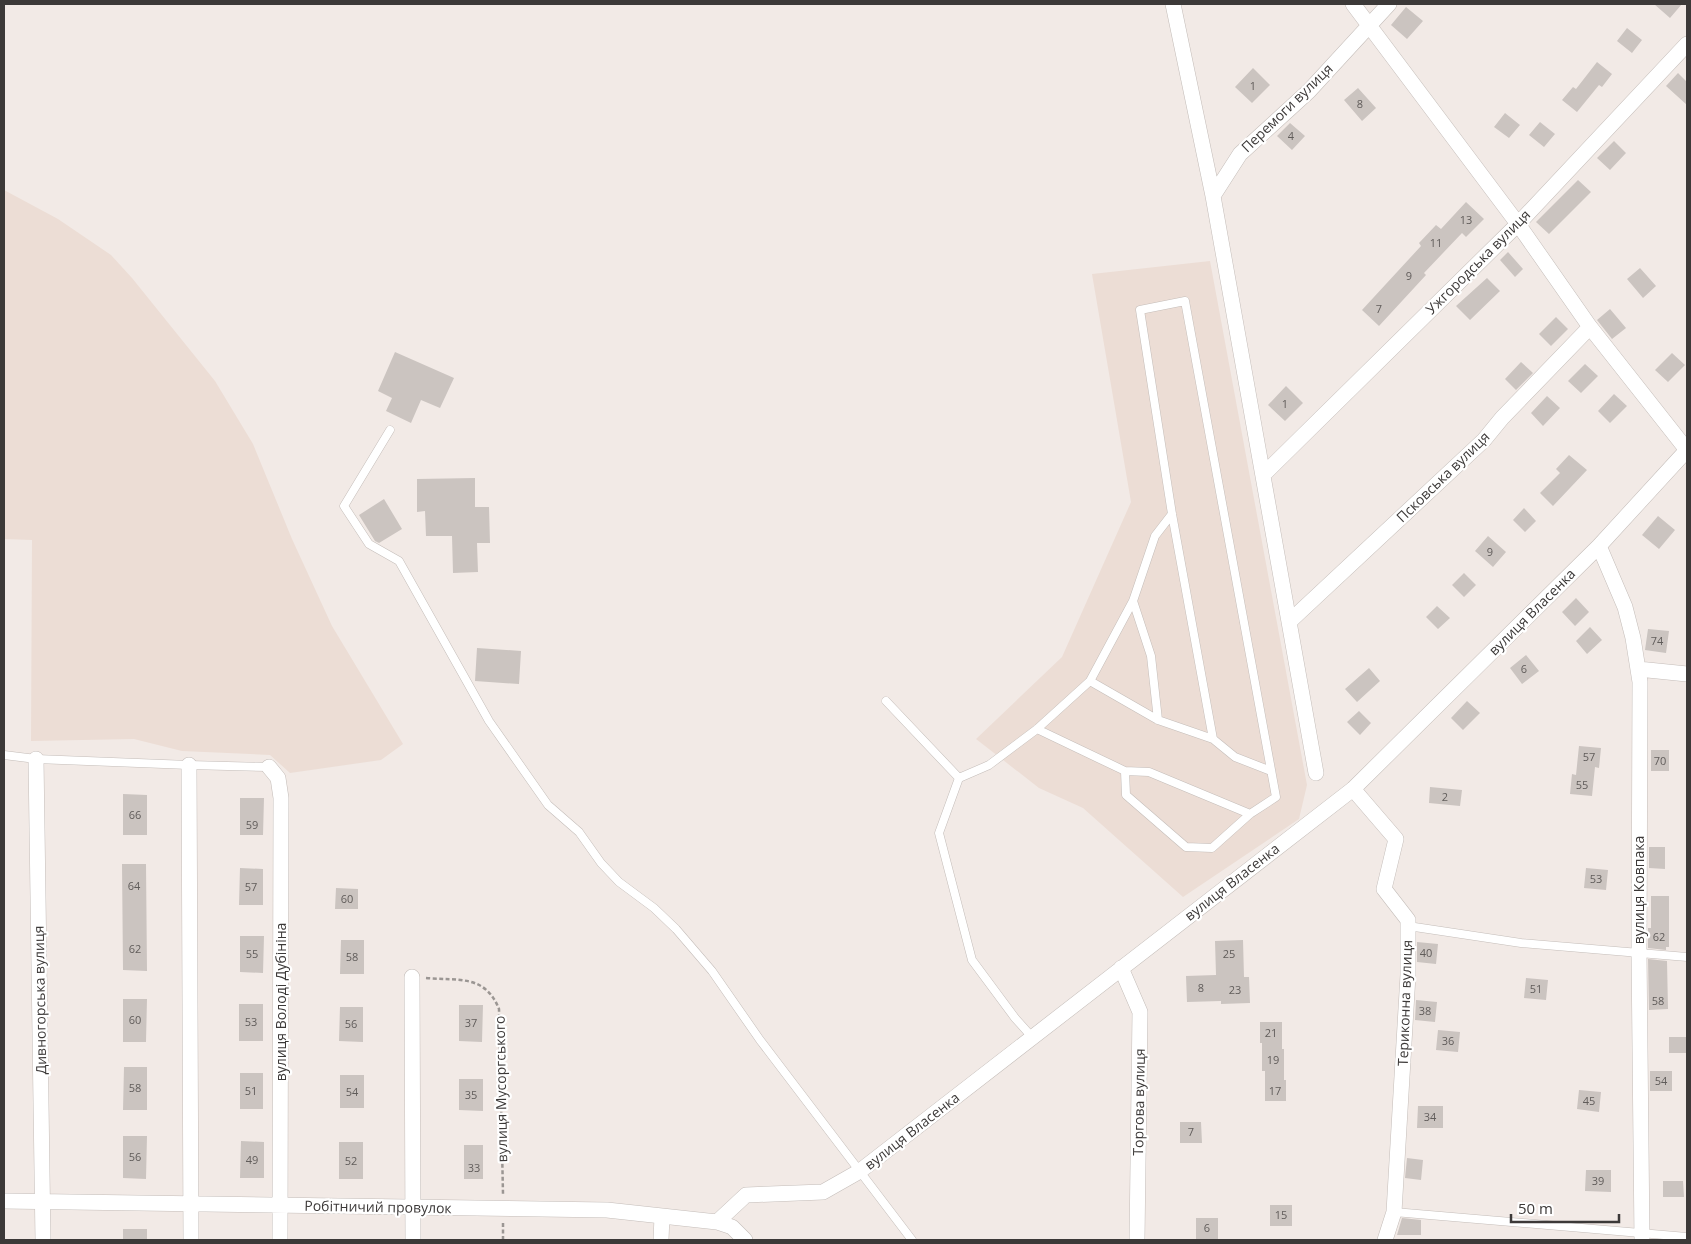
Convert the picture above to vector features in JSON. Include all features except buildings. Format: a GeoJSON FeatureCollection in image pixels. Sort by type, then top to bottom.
{"type":"FeatureCollection","features":[{"type":"Feature","properties":{"kind":"street"},"geometry":{"type":"LineString","coordinates":[[1173,4],[1213,196],[1316,772]]}},
{"type":"Feature","properties":{"kind":"street"},"geometry":{"type":"LineString","coordinates":[[1353,4],[1518,224],[1590,326],[1687,450]]}},
{"type":"Feature","properties":{"kind":"street","name":"Перемоги вулиця"},"geometry":{"type":"LineString","coordinates":[[1213,196],[1240,154],[1309,91],[1389,4]]}},
{"type":"Feature","properties":{"kind":"street","name":"Ужгородська вулиця"},"geometry":{"type":"LineString","coordinates":[[1263,475],[1518,224],[1687,44]]}},
{"type":"Feature","properties":{"kind":"street","name":"Псковська вулиця"},"geometry":{"type":"LineString","coordinates":[[1289,622],[1484,440],[1502,418],[1590,326]]}},
{"type":"Feature","properties":{"kind":"street","name":"вулиця Власенка"},"geometry":{"type":"LineString","coordinates":[[717,1222],[746,1195],[823,1192],[860,1171],[1353,789],[1599,546],[1687,450]]}},
{"type":"Feature","properties":{"kind":"street","name":"вулиця Ковпака"},"geometry":{"type":"LineString","coordinates":[[1599,546],[1625,607],[1633,638],[1640,682],[1639,952],[1642,1236]]}},
{"type":"Feature","properties":{"kind":"street"},"geometry":{"type":"LineString","coordinates":[[1638,669],[1687,674]]}},
{"type":"Feature","properties":{"kind":"street","name":"Дивногорська вулиця"},"geometry":{"type":"LineString","coordinates":[[36,759],[44,1201],[43,1240]]}},
{"type":"Feature","properties":{"kind":"street"},"geometry":{"type":"LineString","coordinates":[[189,765],[191,1240]]}},
{"type":"Feature","properties":{"kind":"street","name":"вулиця Володі Дубініна"},"geometry":{"type":"LineString","coordinates":[[269,767],[278,778],[281,798],[280,1240]]}},
{"type":"Feature","properties":{"kind":"street","name":"Териконна вулиця"},"geometry":{"type":"LineString","coordinates":[[1353,789],[1396,839],[1384,889],[1408,920],[1408,975],[1394,1212],[1385,1240]]}},
{"type":"Feature","properties":{"kind":"street","name":"Торгова вулиця"},"geometry":{"type":"LineString","coordinates":[[1121,968],[1140,1012],[1137,1240]]}},
{"type":"Feature","properties":{"kind":"street"},"geometry":{"type":"LineString","coordinates":[[412,977],[413,1240]]}},
{"type":"Feature","properties":{"kind":"street","name":"Робітничий провулок"},"geometry":{"type":"LineString","coordinates":[[4,1201],[607,1210],[717,1222],[732,1228],[745,1240]]}},
{"type":"Feature","properties":{"kind":"street"},"geometry":{"type":"LineString","coordinates":[[661,1240],[662,1216]]}},
{"type":"Feature","properties":{"kind":"lane"},"geometry":{"type":"LineString","coordinates":[[1125,771],[1126,795],[1186,847],[1212,848],[1250,814],[1276,797],[1185,301],[1140,310],[1172,514],[1213,739]]}},
{"type":"Feature","properties":{"kind":"lane"},"geometry":{"type":"LineString","coordinates":[[390,430],[344,506],[369,544],[399,561],[489,721],[548,805],[579,832],[601,863],[618,882],[654,908],[676,929],[712,971],[760,1040],[912,1240]]}},
{"type":"Feature","properties":{"kind":"lane"},"geometry":{"type":"LineString","coordinates":[[1032,1038],[972,960],[939,833],[959,778],[989,765],[1037,728],[1090,681],[1133,601],[1155,536],[1172,514]]}},
{"type":"Feature","properties":{"kind":"lane"},"geometry":{"type":"LineString","coordinates":[[1133,601],[1151,656],[1158,720]]}},
{"type":"Feature","properties":{"kind":"lane"},"geometry":{"type":"LineString","coordinates":[[1090,681],[1158,720],[1213,739],[1234,757],[1271,771]]}},
{"type":"Feature","properties":{"kind":"lane"},"geometry":{"type":"LineString","coordinates":[[886,701],[959,778]]}},
{"type":"Feature","properties":{"kind":"lane"},"geometry":{"type":"LineString","coordinates":[[1037,728],[1125,771],[1149,772],[1250,814]]}},
{"type":"Feature","properties":{"kind":"lane"},"geometry":{"type":"LineString","coordinates":[[4,755],[36,759],[269,767]]}},
{"type":"Feature","properties":{"kind":"lane"},"geometry":{"type":"LineString","coordinates":[[1408,926],[1521,943],[1687,957]]}},
{"type":"Feature","properties":{"kind":"lane"},"geometry":{"type":"LineString","coordinates":[[1394,1212],[1642,1236],[1687,1237]]}},
{"type":"Feature","properties":{"kind":"path","name":"вулиця Мусоргського"},"geometry":{"type":"LineString","coordinates":[[412,977],[473,982],[483,986],[494,996],[499,1009],[504,1208],[503,1240]]}},
{"type":"Feature","properties":{"kind":"shaded area"},"geometry":{"type":"Polygon","coordinates":[[[4,190],[58,219],[111,255],[132,278],[215,381],[253,444],[292,539],[332,626],[403,744],[381,760],[290,773],[270,755],[182,751],[134,739],[31,741],[32,540],[4,539],[4,190]]]}},
{"type":"Feature","properties":{"kind":"shaded area"},"geometry":{"type":"Polygon","coordinates":[[[1210,261],[1307,785],[1299,819],[1183,897],[1083,808],[1039,788],[976,739],[1062,657],[1131,502],[1092,274],[1210,261]]]}}]}
